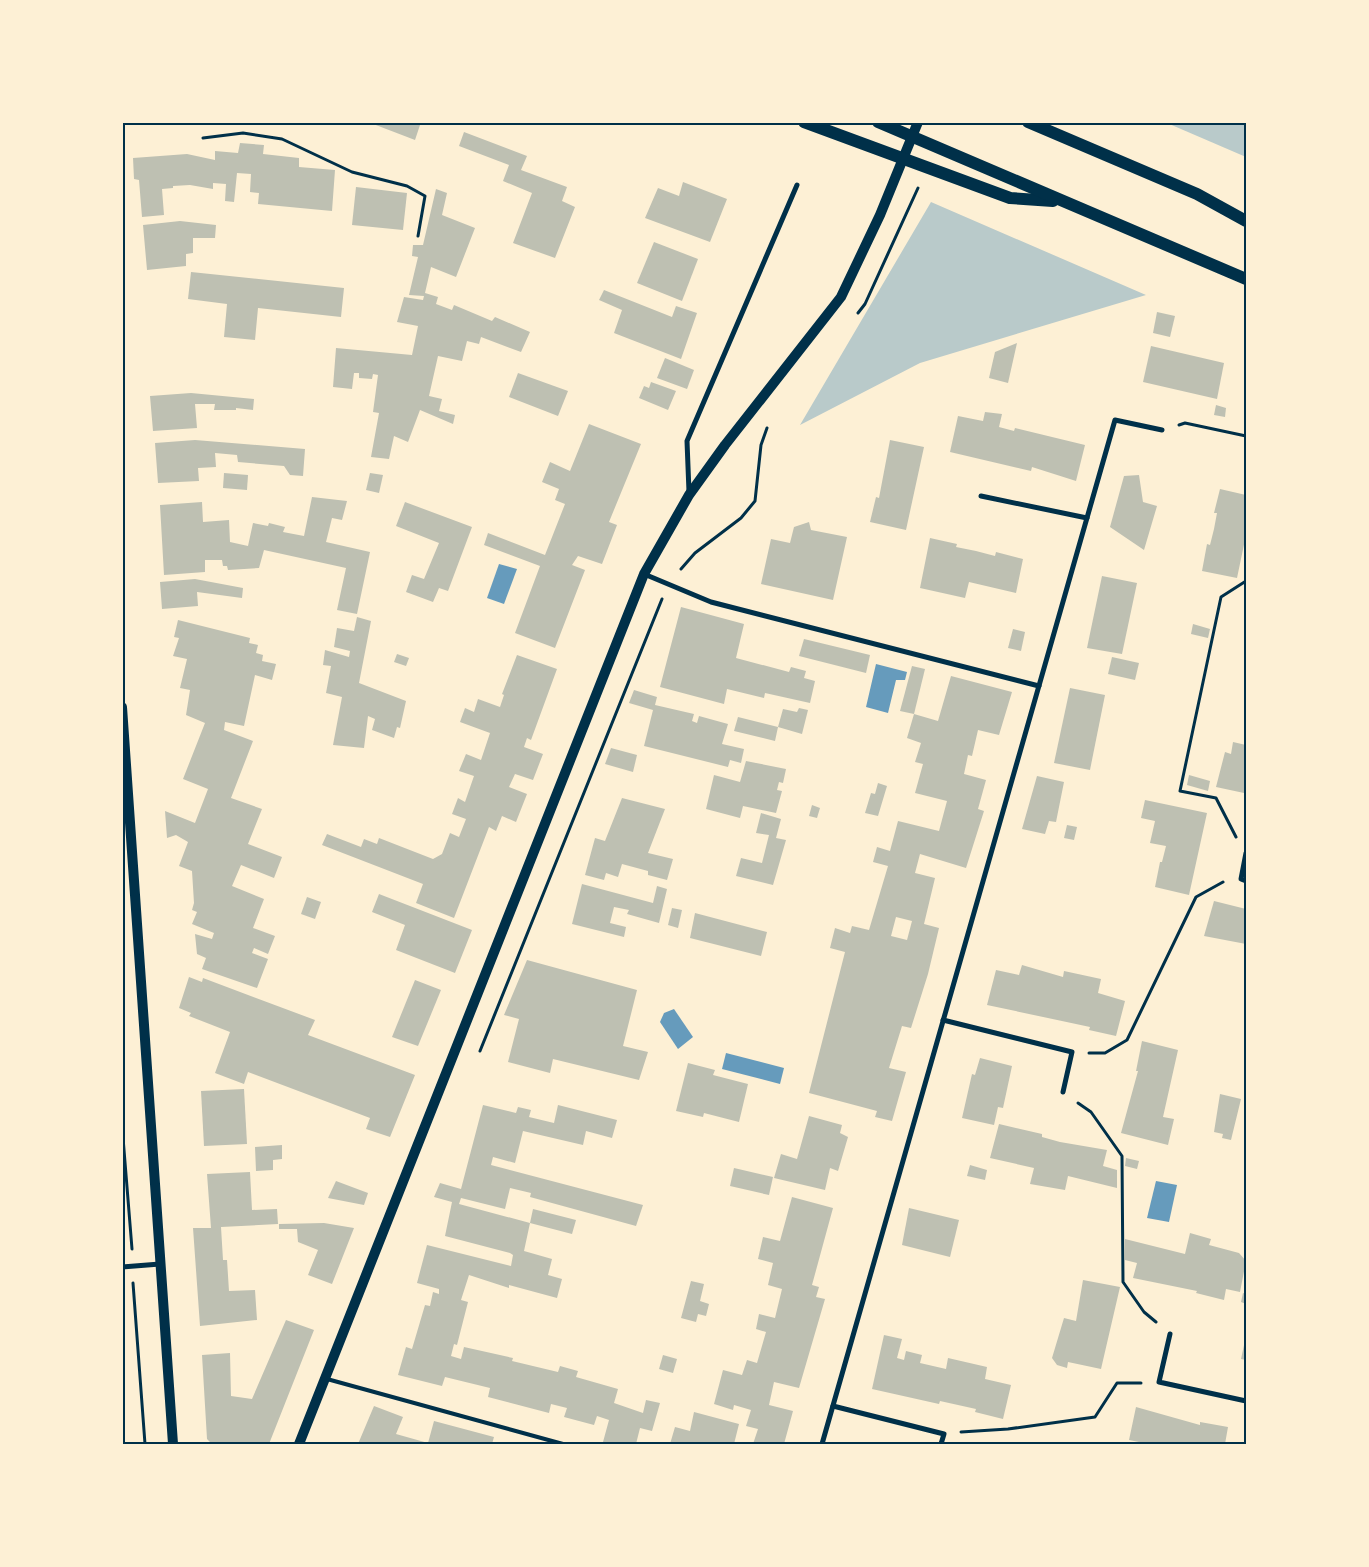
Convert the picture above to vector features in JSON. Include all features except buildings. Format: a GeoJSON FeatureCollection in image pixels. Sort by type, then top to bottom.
{"type":"FeatureCollection","features":[{"type":"Feature","properties":{"kind":"main road"},"geometry":{"type":"LineString","coordinates":[[804,122],[1010,198],[1063,201]]}},
{"type":"Feature","properties":{"kind":"main road"},"geometry":{"type":"LineString","coordinates":[[878,122],[1246,279]]}},
{"type":"Feature","properties":{"kind":"main road"},"geometry":{"type":"LineString","coordinates":[[299,1444],[644,574],[689,494],[841,297],[880,215],[918,122]]}},
{"type":"Feature","properties":{"kind":"main road"},"geometry":{"type":"LineString","coordinates":[[1028,122],[1197,194],[1246,221]]}},
{"type":"Feature","properties":{"kind":"main road"},"geometry":{"type":"LineString","coordinates":[[122,707],[172,1444]]}},
{"type":"Feature","properties":{"kind":"main road"},"geometry":{"type":"LineString","coordinates":[[172,1422],[180,1444]]}},
{"type":"Feature","properties":{"kind":"street"},"geometry":{"type":"LineString","coordinates":[[689,494],[687,442],[797,185]]}},
{"type":"Feature","properties":{"kind":"street"},"geometry":{"type":"LineString","coordinates":[[822,1444],[1115,420],[1162,430]]}},
{"type":"Feature","properties":{"kind":"street"},"geometry":{"type":"LineString","coordinates":[[981,496],[1087,518]]}},
{"type":"Feature","properties":{"kind":"street"},"geometry":{"type":"LineString","coordinates":[[644,574],[711,602],[1039,686]]}},
{"type":"Feature","properties":{"kind":"street"},"geometry":{"type":"LineString","coordinates":[[1244,880],[1246,853]]}},
{"type":"Feature","properties":{"kind":"street"},"geometry":{"type":"LineString","coordinates":[[943,1020],[1072,1052],[1063,1092]]}},
{"type":"Feature","properties":{"kind":"street"},"geometry":{"type":"LineString","coordinates":[[122,1267],[160,1264]]}},
{"type":"Feature","properties":{"kind":"street"},"geometry":{"type":"LineString","coordinates":[[1170,1334],[1159,1382],[1246,1401]]}},
{"type":"Feature","properties":{"kind":"street"},"geometry":{"type":"LineString","coordinates":[[833,1406],[944,1434],[941,1444]]}},
{"type":"Feature","properties":{"kind":"lane"},"geometry":{"type":"LineString","coordinates":[[326,1379],[563,1444]]}},
{"type":"Feature","properties":{"kind":"path"},"geometry":{"type":"LineString","coordinates":[[203,138],[243,133],[282,139],[352,172],[407,186],[425,196],[418,236]]}},
{"type":"Feature","properties":{"kind":"path"},"geometry":{"type":"LineString","coordinates":[[853,320],[865,304],[902,225]]}},
{"type":"Feature","properties":{"kind":"path"},"geometry":{"type":"LineString","coordinates":[[479,1053],[668,584],[695,553],[741,518],[755,501],[761,445],[767,428],[773,420]]}},
{"type":"Feature","properties":{"kind":"path"},"geometry":{"type":"LineString","coordinates":[[1162,430],[1185,423],[1246,436]]}},
{"type":"Feature","properties":{"kind":"path"},"geometry":{"type":"LineString","coordinates":[[1237,839],[1216,798],[1180,791],[1222,596],[1246,581]]}},
{"type":"Feature","properties":{"kind":"path"},"geometry":{"type":"LineString","coordinates":[[1072,1052],[1105,1053],[1127,1040],[1196,897],[1224,882],[1244,880]]}},
{"type":"Feature","properties":{"kind":"path"},"geometry":{"type":"LineString","coordinates":[[1063,1092],[1091,1112],[1122,1156],[1123,1282],[1144,1312],[1170,1334]]}},
{"type":"Feature","properties":{"kind":"path"},"geometry":{"type":"LineString","coordinates":[[944,1434],[977,1429],[1008,1429],[1095,1417],[1117,1383],[1159,1382]]}},
{"type":"Feature","properties":{"kind":"shaded area"},"geometry":{"type":"Polygon","coordinates":[[[1167,123],[1246,123],[1246,157],[1167,123]]]}},
{"type":"Feature","properties":{"kind":"shaded area"},"geometry":{"type":"Polygon","coordinates":[[[931,202],[1146,295],[920,363],[800,425],[931,202]]]}},
{"type":"Feature","properties":{"kind":"water"},"geometry":{"type":"Polygon","coordinates":[[[499,564],[517,569],[504,604],[487,598],[499,564]]]}},
{"type":"Feature","properties":{"kind":"water"},"geometry":{"type":"Polygon","coordinates":[[[876,664],[907,672],[905,680],[896,680],[888,713],[866,707],[876,664]]]}},
{"type":"Feature","properties":{"kind":"water"},"geometry":{"type":"Polygon","coordinates":[[[674,1009],[693,1037],[678,1049],[660,1022],[664,1013],[674,1009]]]}},
{"type":"Feature","properties":{"kind":"water"},"geometry":{"type":"Polygon","coordinates":[[[726,1053],[784,1068],[780,1084],[722,1069],[726,1053]]]}},
{"type":"Feature","properties":{"kind":"water"},"geometry":{"type":"Polygon","coordinates":[[[1156,1181],[1177,1185],[1169,1222],[1147,1218],[1156,1181]]]}}]}
